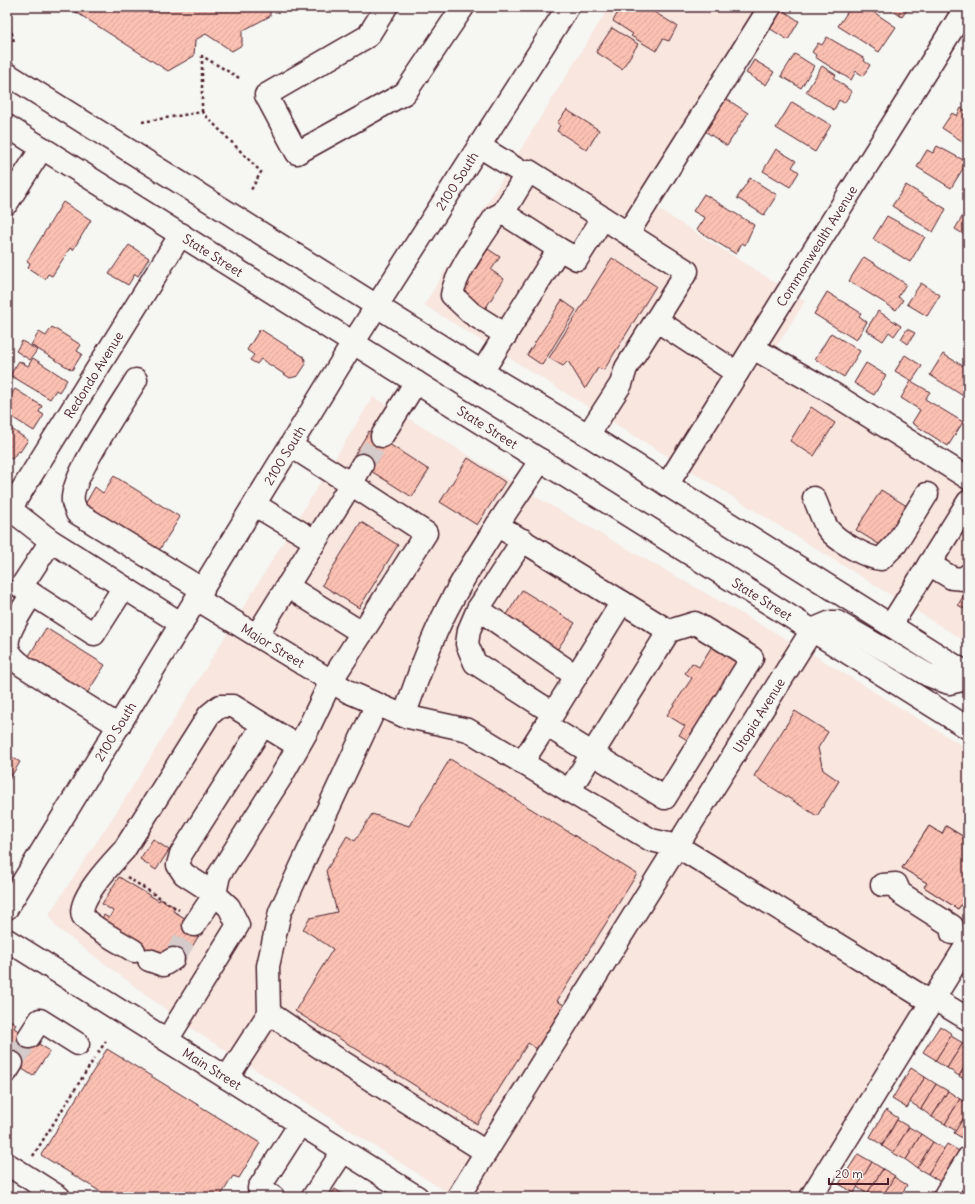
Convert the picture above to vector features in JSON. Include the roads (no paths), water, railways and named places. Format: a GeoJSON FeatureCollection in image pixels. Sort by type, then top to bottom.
{"type":"FeatureCollection","features":[{"type":"Feature","properties":{"kind":"main road"},"geometry":{"type":"LineString","coordinates":[[386,7],[368,36],[266,95],[297,153],[405,93],[463,7]]}},
{"type":"Feature","properties":{"kind":"main road"},"geometry":{"type":"LineString","coordinates":[[628,233],[770,7]]}},
{"type":"Feature","properties":{"kind":"main road","name":"Commonwealth Avenue"},"geometry":{"type":"LineString","coordinates":[[667,485],[966,7]]}},
{"type":"Feature","properties":{"kind":"main road","name":"2100 South"},"geometry":{"type":"LineString","coordinates":[[7,908],[290,446],[479,146],[559,13]]}},
{"type":"Feature","properties":{"kind":"main road"},"geometry":{"type":"LineString","coordinates":[[7,74],[482,372],[588,435],[968,675],[962,680],[949,683],[928,675],[837,622],[831,622],[812,630]]}},
{"type":"Feature","properties":{"kind":"main road","name":"State Street"},"geometry":{"type":"LineString","coordinates":[[7,126],[968,728]]}},
{"type":"Feature","properties":{"kind":"main road"},"geometry":{"type":"LineString","coordinates":[[479,146],[526,175]]}},
{"type":"Feature","properties":{"kind":"main road"},"geometry":{"type":"LineString","coordinates":[[7,203],[42,148]]}},
{"type":"Feature","properties":{"kind":"main road"},"geometry":{"type":"LineString","coordinates":[[506,335],[471,313],[452,295],[453,287],[459,274],[495,217],[503,213],[529,171],[687,270],[626,368],[621,384],[588,435]]}},
{"type":"Feature","properties":{"kind":"main road"},"geometry":{"type":"LineString","coordinates":[[503,213],[577,259],[603,218]]}},
{"type":"Feature","properties":{"kind":"main road","name":"Redondo Avenue"},"geometry":{"type":"LineString","coordinates":[[9,512],[181,234]]}},
{"type":"Feature","properties":{"kind":"main road"},"geometry":{"type":"LineString","coordinates":[[482,372],[559,249]]}},
{"type":"Feature","properties":{"kind":"main road"},"geometry":{"type":"LineString","coordinates":[[656,320],[737,373]]}},
{"type":"Feature","properties":{"kind":"main road"},"geometry":{"type":"LineString","coordinates":[[753,348],[824,388],[968,478]]}},
{"type":"Feature","properties":{"kind":"main road","name":"Major Street"},"geometry":{"type":"LineString","coordinates":[[136,380],[84,467],[75,487],[72,500],[78,513],[200,594],[257,635],[340,686],[404,716],[468,730],[651,840],[677,846],[932,1000]]}},
{"type":"Feature","properties":{"kind":"main road"},"geometry":{"type":"LineString","coordinates":[[382,436],[416,382]]}},
{"type":"Feature","properties":{"kind":"main road"},"geometry":{"type":"LineString","coordinates":[[190,919],[215,894],[219,875],[298,746],[340,686],[362,633],[426,532],[290,446]]}},
{"type":"Feature","properties":{"kind":"main road"},"geometry":{"type":"LineString","coordinates":[[404,716],[424,659],[447,609],[497,525],[540,460]]}},
{"type":"Feature","properties":{"kind":"main road"},"geometry":{"type":"LineString","coordinates":[[257,635],[362,466]]}},
{"type":"Feature","properties":{"kind":"main road"},"geometry":{"type":"LineString","coordinates":[[814,498],[828,529],[839,539],[871,558],[881,559],[896,544],[927,494]]}},
{"type":"Feature","properties":{"kind":"main road"},"geometry":{"type":"LineString","coordinates":[[891,625],[968,502]]}},
{"type":"Feature","properties":{"kind":"main road"},"geometry":{"type":"LineString","coordinates":[[255,504],[315,541]]}},
{"type":"Feature","properties":{"kind":"main road"},"geometry":{"type":"LineString","coordinates":[[9,512],[51,541],[182,624]]}},
{"type":"Feature","properties":{"kind":"main road"},"geometry":{"type":"LineString","coordinates":[[497,525],[524,540],[669,631]]}},
{"type":"Feature","properties":{"kind":"main road"},"geometry":{"type":"LineString","coordinates":[[524,540],[478,609],[469,630],[467,644],[475,663],[549,719],[592,754],[665,798],[752,658],[695,623],[669,631],[592,754],[569,791]]}},
{"type":"Feature","properties":{"kind":"main road"},"geometry":{"type":"LineString","coordinates":[[51,541],[26,591],[7,639],[10,654],[23,666],[119,726]]}},
{"type":"Feature","properties":{"kind":"main road"},"geometry":{"type":"LineString","coordinates":[[929,564],[952,578],[964,579],[968,575]]}},
{"type":"Feature","properties":{"kind":"main road"},"geometry":{"type":"LineString","coordinates":[[287,586],[362,633]]}},
{"type":"Feature","properties":{"kind":"main road"},"geometry":{"type":"LineString","coordinates":[[26,591],[94,634],[124,587]]}},
{"type":"Feature","properties":{"kind":"main road"},"geometry":{"type":"LineString","coordinates":[[7,610],[26,591]]}},
{"type":"Feature","properties":{"kind":"main road"},"geometry":{"type":"LineString","coordinates":[[522,763],[622,602]]}},
{"type":"Feature","properties":{"kind":"main road"},"geometry":{"type":"LineString","coordinates":[[478,609],[576,676]]}},
{"type":"Feature","properties":{"kind":"main road","name":"Utopia Avenue"},"geometry":{"type":"LineString","coordinates":[[458,1197],[812,630]]}},
{"type":"Feature","properties":{"kind":"main road"},"geometry":{"type":"LineString","coordinates":[[227,1078],[268,1013],[268,966],[280,912],[378,704]]}},
{"type":"Feature","properties":{"kind":"main road"},"geometry":{"type":"LineString","coordinates":[[173,959],[163,965],[141,955],[88,922],[83,915],[83,905],[108,867],[124,850],[209,715],[220,706],[233,706],[298,746]]}},
{"type":"Feature","properties":{"kind":"main road"},"geometry":{"type":"LineString","coordinates":[[168,1040],[238,925],[229,907],[215,894],[184,874],[178,865],[181,854],[263,725]]}},
{"type":"Feature","properties":{"kind":"main road"},"geometry":{"type":"LineString","coordinates":[[812,1197],[932,1000],[957,934],[889,884]]}},
{"type":"Feature","properties":{"kind":"main road","name":"Main Street"},"geometry":{"type":"LineString","coordinates":[[7,940],[417,1197]]}},
{"type":"Feature","properties":{"kind":"main road"},"geometry":{"type":"LineString","coordinates":[[932,1000],[968,1019]]}},
{"type":"Feature","properties":{"kind":"main road"},"geometry":{"type":"LineString","coordinates":[[268,1013],[486,1152]]}},
{"type":"Feature","properties":{"kind":"main road"},"geometry":{"type":"LineString","coordinates":[[34,1028],[78,1044]]}},
{"type":"Feature","properties":{"kind":"main road"},"geometry":{"type":"LineString","coordinates":[[266,1193],[300,1124]]}},
{"type":"Feature","properties":{"kind":"main road"},"geometry":{"type":"LineString","coordinates":[[313,1197],[343,1151]]}},
{"type":"Feature","properties":{"kind":"main road"},"geometry":{"type":"LineString","coordinates":[[944,1197],[968,1158]]}},
{"type":"Feature","properties":{"kind":"main road"},"geometry":{"type":"LineString","coordinates":[[13,1172],[59,1197]]}},
{"type":"Feature","properties":{"kind":"tunnel"},"geometry":{"type":"LineString","coordinates":[[362,465],[382,436]]}},
{"type":"Feature","properties":{"kind":"tunnel"},"geometry":{"type":"LineString","coordinates":[[173,959],[194,925]]}},
{"type":"Feature","properties":{"kind":"tunnel"},"geometry":{"type":"LineString","coordinates":[[12,1063],[29,1037]]}}]}
